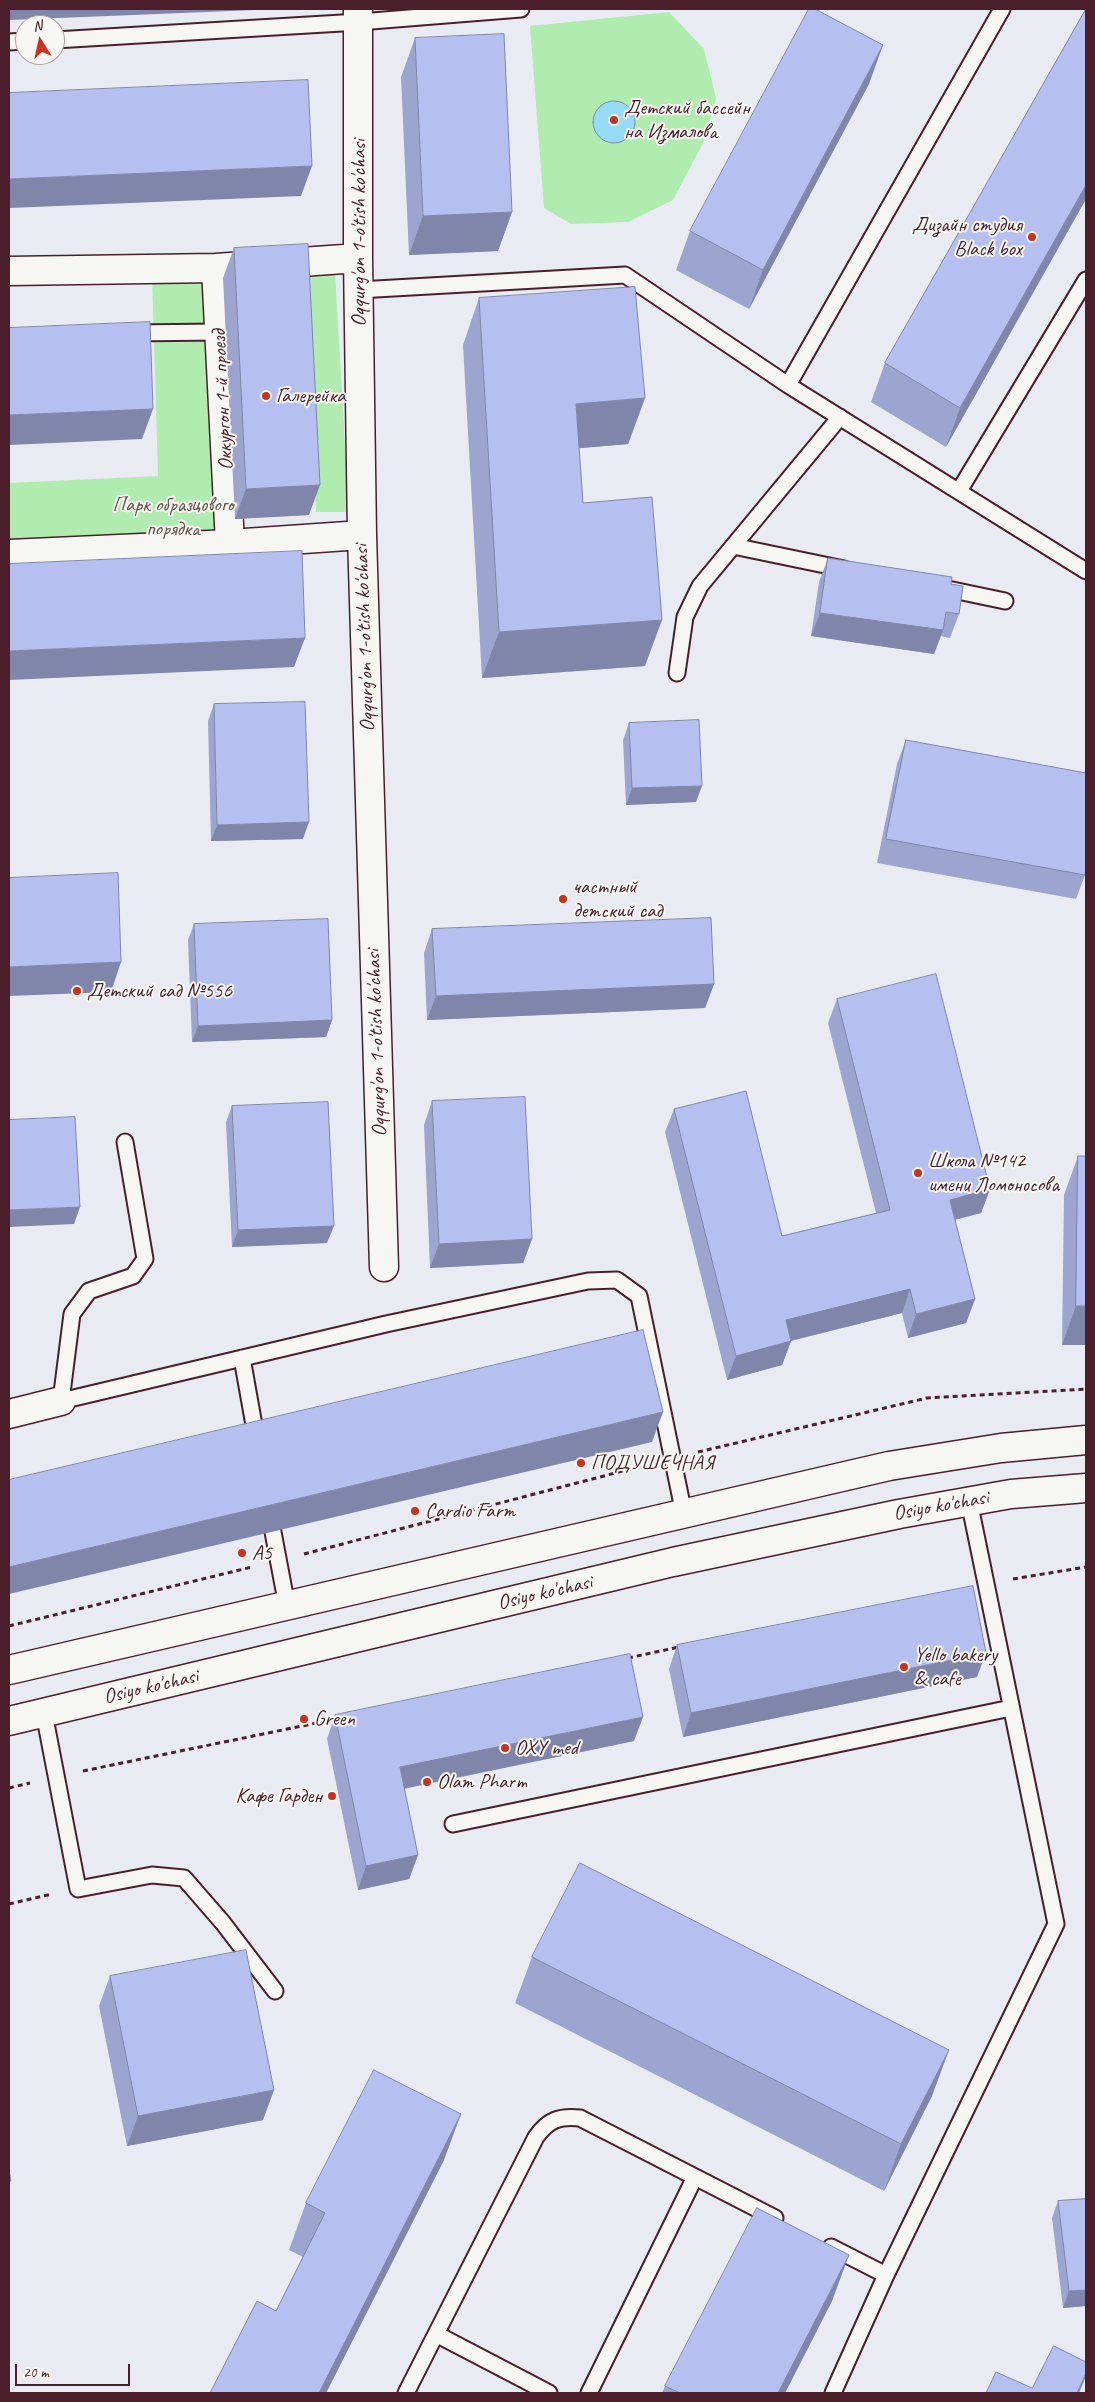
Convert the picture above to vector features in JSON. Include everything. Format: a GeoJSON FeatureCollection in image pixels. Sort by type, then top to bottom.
{"type":"FeatureCollection","features":[{"type":"Feature","properties":{"kind":"street","name":"Oqqurg'on 1-o'tish ko'chasi"},"geometry":{"type":"LineString","coordinates":[[359,16],[358,290],[362,535],[384,1267]]}},
{"type":"Feature","properties":{"kind":"street"},"geometry":{"type":"LineString","coordinates":[[9,271],[216,268],[358,258]]}},
{"type":"Feature","properties":{"kind":"street","name":"Оккургон 1-й проезд"},"geometry":{"type":"LineString","coordinates":[[216,268],[230,544]]}},
{"type":"Feature","properties":{"kind":"street"},"geometry":{"type":"LineString","coordinates":[[9,554],[230,544],[362,535]]}},
{"type":"Feature","properties":{"kind":"street"},"geometry":{"type":"LineString","coordinates":[[9,1414],[61,1401]]}},
{"type":"Feature","properties":{"kind":"street"},"geometry":{"type":"LineString","coordinates":[[9,1670],[889,1466],[1001,1448],[1086,1440]]}},
{"type":"Feature","properties":{"kind":"street","name":"Osiyo ko'chasi"},"geometry":{"type":"LineString","coordinates":[[9,1721],[673,1562],[969,1501],[1011,1494],[1086,1488]]}},
{"type":"Feature","properties":{"kind":"lane"},"geometry":{"type":"LineString","coordinates":[[65,39],[359,16],[521,9]]}},
{"type":"Feature","properties":{"kind":"lane"},"geometry":{"type":"LineString","coordinates":[[788,385],[1002,9]]}},
{"type":"Feature","properties":{"kind":"lane"},"geometry":{"type":"LineString","coordinates":[[358,290],[625,276],[788,385],[1086,571]]}},
{"type":"Feature","properties":{"kind":"lane"},"geometry":{"type":"LineString","coordinates":[[959,491],[1086,280]]}},
{"type":"Feature","properties":{"kind":"lane"},"geometry":{"type":"LineString","coordinates":[[114,334],[219,332]]}},
{"type":"Feature","properties":{"kind":"lane"},"geometry":{"type":"LineString","coordinates":[[678,673],[685,617],[700,586],[840,417]]}},
{"type":"Feature","properties":{"kind":"lane"},"geometry":{"type":"LineString","coordinates":[[733,546],[859,572]]}},
{"type":"Feature","properties":{"kind":"lane"},"geometry":{"type":"LineString","coordinates":[[927,585],[1005,601]]}},
{"type":"Feature","properties":{"kind":"lane"},"geometry":{"type":"LineString","coordinates":[[125,1142],[145,1259],[133,1276],[89,1292],[72,1314],[61,1401],[386,1324],[588,1281],[617,1280],[638,1296],[684,1514]]}},
{"type":"Feature","properties":{"kind":"lane"},"geometry":{"type":"LineString","coordinates":[[242,1358],[258,1448]]}},
{"type":"Feature","properties":{"kind":"lane"},"geometry":{"type":"LineString","coordinates":[[833,2393],[886,2275],[1056,1924],[969,1501]]}},
{"type":"Feature","properties":{"kind":"lane"},"geometry":{"type":"LineString","coordinates":[[273,1532],[287,1606]]}},
{"type":"Feature","properties":{"kind":"lane"},"geometry":{"type":"LineString","coordinates":[[453,1824],[1011,1708]]}},
{"type":"Feature","properties":{"kind":"lane"},"geometry":{"type":"LineString","coordinates":[[44,1713],[78,1888],[152,1875],[184,1878],[223,1923],[275,1991]]}},
{"type":"Feature","properties":{"kind":"lane"},"geometry":{"type":"LineString","coordinates":[[406,2393],[536,2137],[544,2125],[555,2119],[567,2117],[580,2118],[790,2226]]}},
{"type":"Feature","properties":{"kind":"lane"},"geometry":{"type":"LineString","coordinates":[[589,2393],[695,2177]]}},
{"type":"Feature","properties":{"kind":"lane"},"geometry":{"type":"LineString","coordinates":[[816,2240],[886,2275]]}},
{"type":"Feature","properties":{"kind":"lane"},"geometry":{"type":"LineString","coordinates":[[436,2334],[549,2393]]}},
{"type":"Feature","properties":{"kind":"path"},"geometry":{"type":"LineString","coordinates":[[9,1626],[278,1560],[672,1458],[927,1398],[1086,1389]]}},
{"type":"Feature","properties":{"kind":"path"},"geometry":{"type":"LineString","coordinates":[[986,1583],[1086,1567]]}},
{"type":"Feature","properties":{"kind":"path"},"geometry":{"type":"LineString","coordinates":[[624,1659],[689,1645]]}},
{"type":"Feature","properties":{"kind":"path"},"geometry":{"type":"LineString","coordinates":[[9,1788],[346,1716]]}},
{"type":"Feature","properties":{"kind":"path"},"geometry":{"type":"LineString","coordinates":[[9,1904],[78,1888]]}},
{"type":"Feature","properties":{"kind":"green space"},"geometry":{"type":"Polygon","coordinates":[[[669,12],[704,49],[716,98],[704,141],[673,200],[628,222],[571,224],[544,208],[530,26],[669,12]]]}},
{"type":"Feature","properties":{"kind":"green space","name":"Парк образцового порядка"},"geometry":{"type":"Polygon","coordinates":[[[208,273],[221,561],[9,571],[9,483],[158,476],[152,275],[208,273]]]}},
{"type":"Feature","properties":{"kind":"green space"},"geometry":{"type":"Polygon","coordinates":[[[335,273],[349,512],[316,512],[304,276],[335,273]]]}},
{"type":"Feature","properties":{"kind":"water","name":"Детский бассейн на Измалова"},"geometry":{"type":"Polygon","coordinates":[[[614,101],[629,107],[635,122],[629,137],[614,143],[599,137],[593,122],[599,107],[614,101]]]}},
{"type":"Feature","properties":{"kind":"building"},"geometry":{"type":"Polygon","coordinates":[[[809,9],[815,9],[883,45],[763,270],[690,231],[809,9]]]}},
{"type":"Feature","properties":{"kind":"building"},"geometry":{"type":"Polygon","coordinates":[[[1086,9],[1086,185],[960,408],[885,363],[1086,9]]]}},
{"type":"Feature","properties":{"kind":"building"},"geometry":{"type":"Polygon","coordinates":[[[504,34],[512,212],[423,216],[415,38],[504,34]]]}},
{"type":"Feature","properties":{"kind":"building"},"geometry":{"type":"Polygon","coordinates":[[[308,80],[312,166],[9,179],[9,93],[308,80]]]}},
{"type":"Feature","properties":{"kind":"building","name":"Галерейка"},"geometry":{"type":"Polygon","coordinates":[[[308,244],[320,485],[246,489],[234,248],[308,244]]]}},
{"type":"Feature","properties":{"kind":"building"},"geometry":{"type":"Polygon","coordinates":[[[635,287],[645,398],[576,404],[583,503],[652,497],[662,620],[499,632],[479,298],[635,287]]]}},
{"type":"Feature","properties":{"kind":"building"},"geometry":{"type":"Polygon","coordinates":[[[150,322],[153,409],[9,415],[9,328],[150,322]]]}},
{"type":"Feature","properties":{"kind":"building"},"geometry":{"type":"Polygon","coordinates":[[[302,551],[305,638],[9,651],[9,564],[302,551]]]}},
{"type":"Feature","properties":{"kind":"building"},"geometry":{"type":"Polygon","coordinates":[[[828,558],[952,577],[951,584],[963,586],[959,614],[946,612],[943,630],[820,613],[828,558]]]}},
{"type":"Feature","properties":{"kind":"building"},"geometry":{"type":"Polygon","coordinates":[[[305,702],[309,822],[217,825],[214,704],[305,702]]]}},
{"type":"Feature","properties":{"kind":"building"},"geometry":{"type":"Polygon","coordinates":[[[699,720],[702,786],[632,788],[629,723],[699,720]]]}},
{"type":"Feature","properties":{"kind":"building"},"geometry":{"type":"Polygon","coordinates":[[[906,740],[1086,773],[1085,875],[886,839],[906,740]]]}},
{"type":"Feature","properties":{"kind":"building"},"geometry":{"type":"Polygon","coordinates":[[[118,873],[121,962],[9,967],[9,878],[118,873]]]}},
{"type":"Feature","properties":{"kind":"building"},"geometry":{"type":"Polygon","coordinates":[[[711,918],[714,984],[436,996],[432,929],[711,918]]]}},
{"type":"Feature","properties":{"kind":"building"},"geometry":{"type":"Polygon","coordinates":[[[328,919],[332,1020],[198,1026],[194,924],[328,919]]]}},
{"type":"Feature","properties":{"kind":"building","name":"Школа №142 имени Ломоносова"},"geometry":{"type":"Polygon","coordinates":[[[936,974],[990,1189],[950,1200],[975,1299],[916,1314],[910,1289],[786,1320],[791,1341],[736,1356],[674,1109],[746,1091],[782,1236],[890,1210],[837,999],[936,974]]]}},
{"type":"Feature","properties":{"kind":"building"},"geometry":{"type":"Polygon","coordinates":[[[525,1097],[532,1239],[439,1244],[432,1101],[525,1097]]]}},
{"type":"Feature","properties":{"kind":"building"},"geometry":{"type":"Polygon","coordinates":[[[328,1102],[334,1226],[238,1230],[232,1106],[328,1102]]]}},
{"type":"Feature","properties":{"kind":"building"},"geometry":{"type":"Polygon","coordinates":[[[75,1117],[80,1207],[9,1210],[9,1120],[75,1117]]]}},
{"type":"Feature","properties":{"kind":"building"},"geometry":{"type":"Polygon","coordinates":[[[1078,1156],[1086,1156],[1086,1306],[1076,1306],[1078,1156]]]}},
{"type":"Feature","properties":{"kind":"building"},"geometry":{"type":"Polygon","coordinates":[[[643,1330],[663,1412],[9,1567],[9,1480],[643,1330]]]}},
{"type":"Feature","properties":{"kind":"building"},"geometry":{"type":"Polygon","coordinates":[[[973,1586],[986,1653],[691,1713],[677,1645],[973,1586]]]}},
{"type":"Feature","properties":{"kind":"building"},"geometry":{"type":"Polygon","coordinates":[[[630,1654],[643,1717],[400,1767],[418,1855],[366,1866],[335,1715],[630,1654]]]}},
{"type":"Feature","properties":{"kind":"building"},"geometry":{"type":"Polygon","coordinates":[[[580,1863],[949,2050],[901,2144],[532,1957],[580,1863]]]}},
{"type":"Feature","properties":{"kind":"building"},"geometry":{"type":"Polygon","coordinates":[[[246,1950],[274,2090],[138,2116],[110,1976],[246,1950]]]}},
{"type":"Feature","properties":{"kind":"building"},"geometry":{"type":"Polygon","coordinates":[[[374,2070],[461,2114],[319,2393],[210,2393],[257,2301],[276,2311],[325,2213],[306,2203],[374,2070]]]}},
{"type":"Feature","properties":{"kind":"building"},"geometry":{"type":"Polygon","coordinates":[[[1086,2199],[1086,2290],[1069,2291],[1058,2201],[1086,2199]]]}},
{"type":"Feature","properties":{"kind":"building"},"geometry":{"type":"Polygon","coordinates":[[[757,2208],[849,2255],[778,2393],[680,2393],[665,2386],[757,2208]]]}},
{"type":"Feature","properties":{"kind":"building"},"geometry":{"type":"Polygon","coordinates":[[[1054,2346],[1086,2362],[1086,2373],[1077,2393],[986,2393],[996,2372],[1032,2388],[1054,2346]]]}},
{"type":"Feature","properties":{"kind":"place","name":"Детский бассейн на Измалова"},"geometry":{"type":"Point","coordinates":[614,120]}},
{"type":"Feature","properties":{"kind":"place","name":"Дизайн студия Black box"},"geometry":{"type":"Point","coordinates":[1032,237]}},
{"type":"Feature","properties":{"kind":"place","name":"Галерейка"},"geometry":{"type":"Point","coordinates":[266,396]}},
{"type":"Feature","properties":{"kind":"place","name":"частный детский сад"},"geometry":{"type":"Point","coordinates":[563,899]}},
{"type":"Feature","properties":{"kind":"place","name":"Детский сад №556"},"geometry":{"type":"Point","coordinates":[77,991]}},
{"type":"Feature","properties":{"kind":"place","name":"Школа №142 имени Ломоносова"},"geometry":{"type":"Point","coordinates":[918,1173]}},
{"type":"Feature","properties":{"kind":"place","name":"ПОДУШЕЧНАЯ"},"geometry":{"type":"Point","coordinates":[581,1463]}},
{"type":"Feature","properties":{"kind":"place","name":"Cardio Farm"},"geometry":{"type":"Point","coordinates":[415,1511]}},
{"type":"Feature","properties":{"kind":"place","name":"A5"},"geometry":{"type":"Point","coordinates":[242,1553]}},
{"type":"Feature","properties":{"kind":"place","name":"Yello bakery & cafe"},"geometry":{"type":"Point","coordinates":[904,1667]}},
{"type":"Feature","properties":{"kind":"place","name":"Green"},"geometry":{"type":"Point","coordinates":[304,1719]}},
{"type":"Feature","properties":{"kind":"place","name":"OXY med"},"geometry":{"type":"Point","coordinates":[505,1748]}},
{"type":"Feature","properties":{"kind":"place","name":"Olam Pharm"},"geometry":{"type":"Point","coordinates":[427,1782]}},
{"type":"Feature","properties":{"kind":"place","name":"Кафе Гарден"},"geometry":{"type":"Point","coordinates":[332,1796]}}]}
